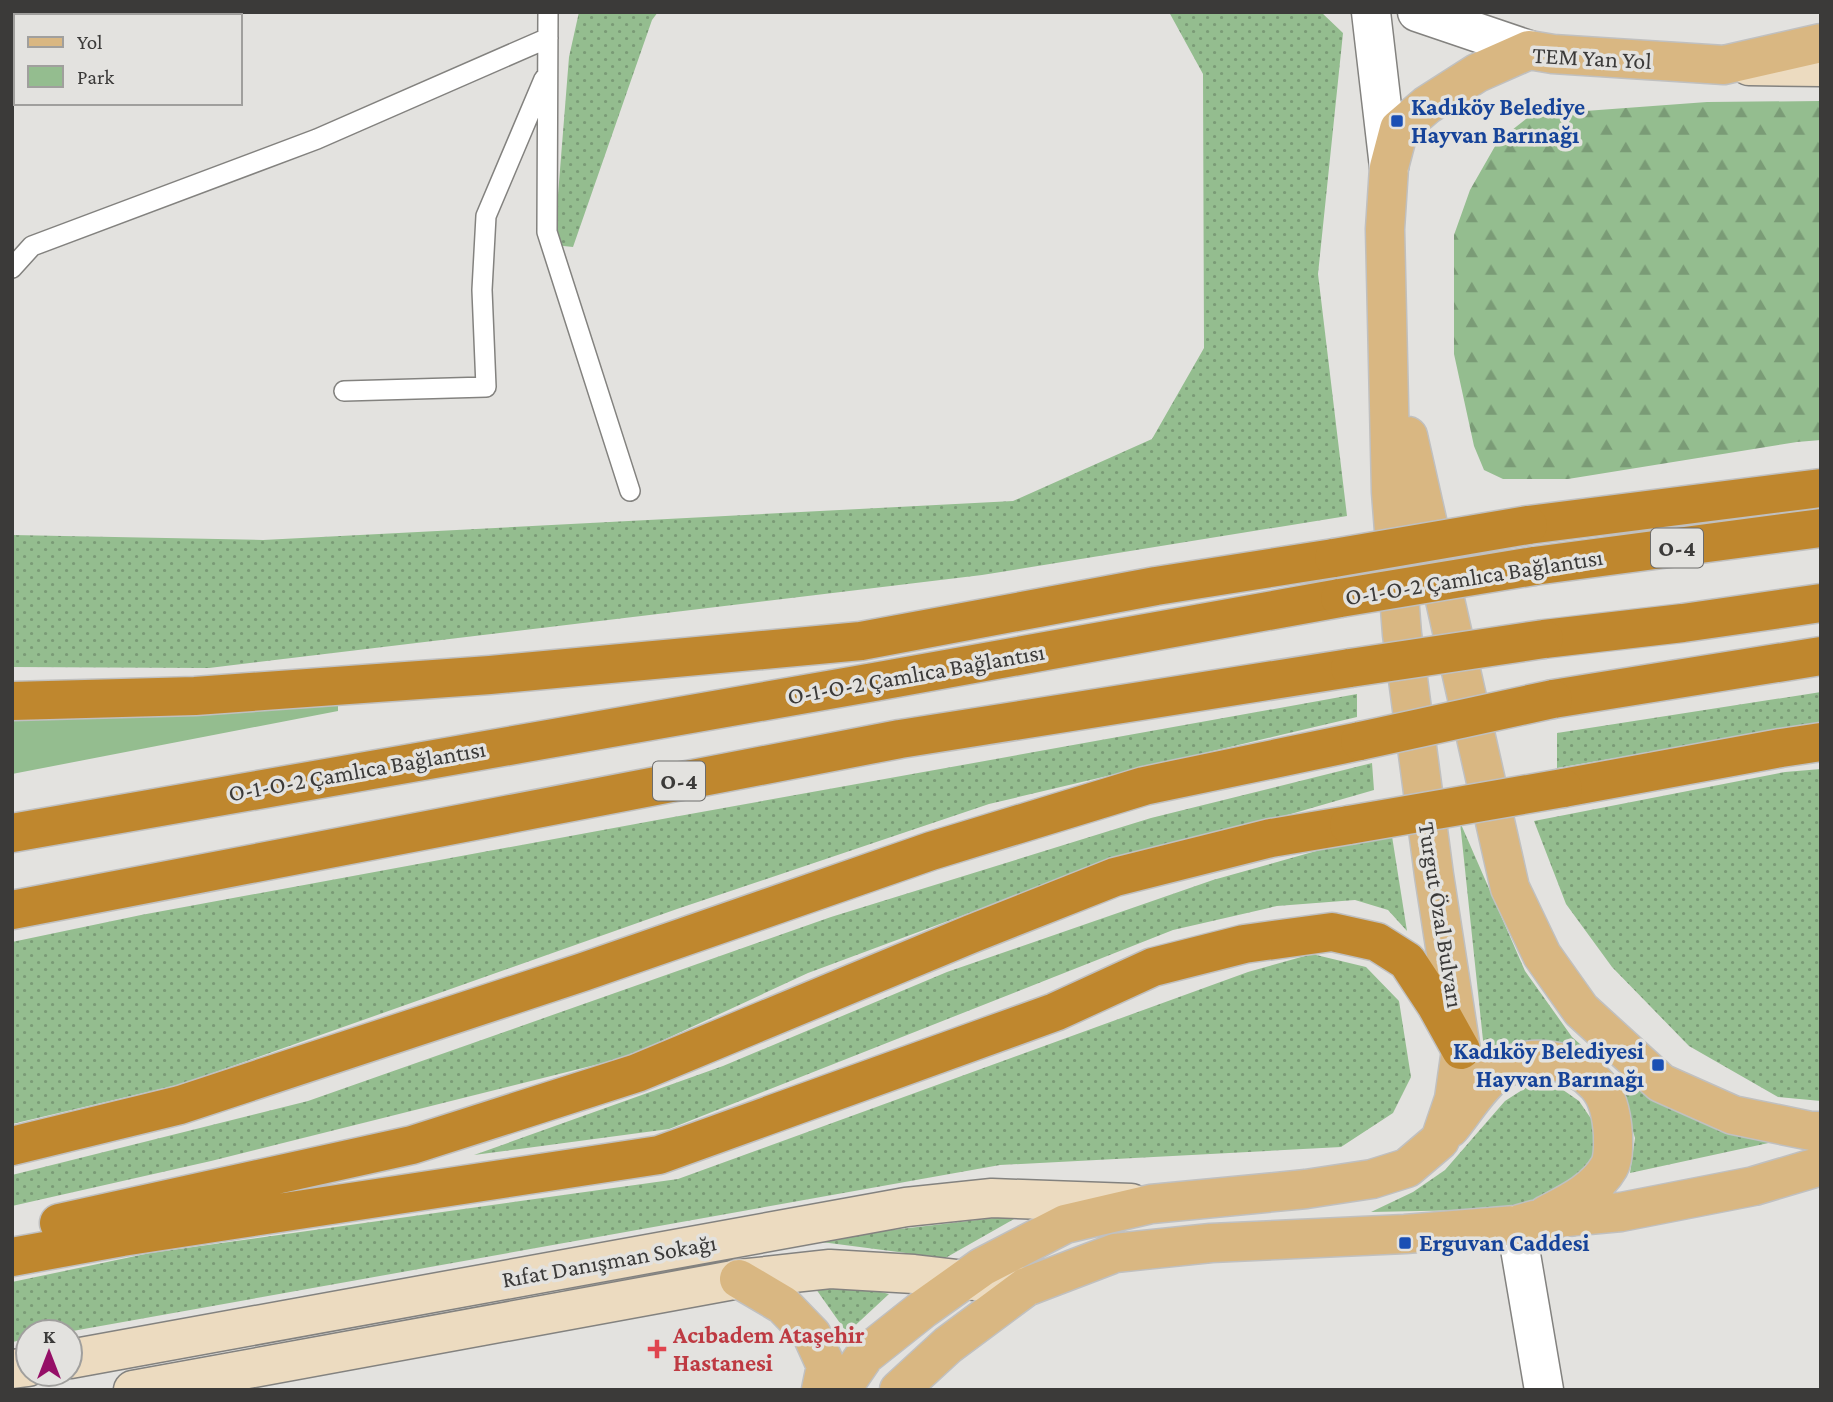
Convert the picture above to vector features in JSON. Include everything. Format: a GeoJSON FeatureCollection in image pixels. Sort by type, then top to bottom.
{"type":"FeatureCollection","features":[{"type":"Feature","properties":{"kind":"highway"},"geometry":{"type":"LineString","coordinates":[[12,701],[195,696],[491,675],[861,641],[1146,588],[1528,525],[1821,488]]}},
{"type":"Feature","properties":{"kind":"highway","name":"O-1-O-2 Çamlıca Bağlantısı"},"geometry":{"type":"LineString","coordinates":[[12,833],[1340,598],[1534,566],[1821,528]]}},
{"type":"Feature","properties":{"kind":"highway","name":"O-4"},"geometry":{"type":"LineString","coordinates":[[12,910],[900,738],[1544,639],[1821,603]]}},
{"type":"Feature","properties":{"kind":"highway"},"geometry":{"type":"LineString","coordinates":[[12,1146],[180,1105],[583,972],[931,851],[1144,786],[1553,699],[1821,656]]}},
{"type":"Feature","properties":{"kind":"highway"},"geometry":{"type":"LineString","coordinates":[[12,1234],[412,1145],[637,1073],[971,933],[1115,877],[1270,838],[1821,742]]}},
{"type":"Feature","properties":{"kind":"highway"},"geometry":{"type":"LineString","coordinates":[[12,1257],[122,1237],[659,1155],[1055,1012],[1153,967],[1244,944],[1332,932],[1377,942],[1407,961],[1461,1050]]}},
{"type":"Feature","properties":{"kind":"main road"},"geometry":{"type":"LineString","coordinates":[[1724,65],[1821,43]]}},
{"type":"Feature","properties":{"kind":"main road","name":"TEM Yan Yol"},"geometry":{"type":"LineString","coordinates":[[1390,351],[1385,229],[1389,167],[1399,129],[1427,105],[1477,73],[1529,50],[1553,54],[1724,65]]}},
{"type":"Feature","properties":{"kind":"main road"},"geometry":{"type":"LineString","coordinates":[[1390,351],[1426,525],[1510,888],[1542,955],[1581,1010],[1661,1083],[1733,1115],[1821,1131]]}},
{"type":"Feature","properties":{"kind":"main road","name":"Turgut Özal Bulvarı"},"geometry":{"type":"LineString","coordinates":[[1390,351],[1391,492],[1402,634],[1432,861],[1461,1050],[1454,1099],[1440,1140]]}},
{"type":"Feature","properties":{"kind":"main road"},"geometry":{"type":"LineString","coordinates":[[841,1390],[865,1355],[923,1309],[982,1267],[1065,1224],[1151,1204],[1306,1189],[1373,1179],[1407,1168],[1440,1140],[1498,1072],[1519,1062],[1553,1060],[1580,1070],[1598,1086],[1609,1105],[1614,1146],[1609,1166],[1582,1196],[1525,1223]]}},
{"type":"Feature","properties":{"kind":"main road"},"geometry":{"type":"LineString","coordinates":[[899,1390],[948,1345],[1027,1287],[1115,1253],[1211,1243],[1405,1234],[1621,1212],[1754,1186],[1821,1166]]}},
{"type":"Feature","properties":{"kind":"main road"},"geometry":{"type":"LineString","coordinates":[[739,1279],[783,1305],[812,1335],[826,1366],[821,1390]]}},
{"type":"Feature","properties":{"kind":"street"},"geometry":{"type":"LineString","coordinates":[[1371,12],[1389,167]]}},
{"type":"Feature","properties":{"kind":"street"},"geometry":{"type":"LineString","coordinates":[[1417,12],[1529,50]]}},
{"type":"Feature","properties":{"kind":"street","name":"TEM Yan Yol"},"geometry":{"type":"LineString","coordinates":[[1724,65],[1821,67]]}},
{"type":"Feature","properties":{"kind":"street","name":"Rıfat Danışman Sokağı"},"geometry":{"type":"LineString","coordinates":[[84,1356],[906,1207],[992,1198],[1151,1204]]}},
{"type":"Feature","properties":{"kind":"street"},"geometry":{"type":"LineString","coordinates":[[1525,1223],[1544,1390]]}},
{"type":"Feature","properties":{"kind":"street","name":"Rıfat Danışman Sokağı"},"geometry":{"type":"LineString","coordinates":[[133,1390],[739,1279],[830,1269],[1027,1287]]}},
{"type":"Feature","properties":{"kind":"lane"},"geometry":{"type":"LineString","coordinates":[[548,12],[548,232],[630,491]]}},
{"type":"Feature","properties":{"kind":"lane"},"geometry":{"type":"LineString","coordinates":[[12,268],[32,246],[317,139],[548,38]]}},
{"type":"Feature","properties":{"kind":"lane"},"geometry":{"type":"LineString","coordinates":[[344,391],[486,387],[482,290],[486,216],[548,68]]}},
{"type":"Feature","properties":{"kind":"green space"},"geometry":{"type":"Polygon","coordinates":[[[579,12],[658,12],[652,20],[573,247],[554,245],[569,57],[579,12]]]}},
{"type":"Feature","properties":{"kind":"green space"},"geometry":{"type":"Polygon","coordinates":[[[1169,12],[1321,12],[1343,33],[1318,274],[1347,516],[982,575],[209,668],[12,667],[12,535],[263,540],[1013,501],[1152,439],[1204,348],[1203,74],[1169,12]]]}},
{"type":"Feature","properties":{"kind":"green space"},"geometry":{"type":"Polygon","coordinates":[[[1821,101],[1821,440],[1568,479],[1503,479],[1484,470],[1474,446],[1454,354],[1454,235],[1470,190],[1498,141],[1531,115],[1707,102],[1821,101]]]}},
{"type":"Feature","properties":{"kind":"green space"},"geometry":{"type":"Polygon","coordinates":[[[1821,692],[1821,723],[1557,768],[1557,733],[1821,692]]]}},
{"type":"Feature","properties":{"kind":"green space"},"geometry":{"type":"Polygon","coordinates":[[[1357,694],[1357,717],[989,804],[677,909],[182,1084],[12,1124],[12,942],[141,915],[1357,694]]]}},
{"type":"Feature","properties":{"kind":"green space"},"geometry":{"type":"Polygon","coordinates":[[[338,702],[338,711],[12,774],[12,719],[338,702]]]}},
{"type":"Feature","properties":{"kind":"green space"},"geometry":{"type":"Polygon","coordinates":[[[1372,763],[1374,790],[1042,886],[808,973],[627,1057],[211,1161],[12,1206],[12,1175],[308,1101],[831,917],[1151,818],[1372,763]]]}},
{"type":"Feature","properties":{"kind":"green space"},"geometry":{"type":"Polygon","coordinates":[[[1821,769],[1821,1101],[1778,1097],[1689,1046],[1612,967],[1566,904],[1534,821],[1785,772],[1821,769]]]}},
{"type":"Feature","properties":{"kind":"green space"},"geometry":{"type":"Polygon","coordinates":[[[1460,822],[1525,971],[1572,1037],[1620,1079],[1702,1119],[1787,1139],[1630,1173],[1635,1138],[1623,1099],[1485,1059],[1460,822]]]}},
{"type":"Feature","properties":{"kind":"green space"},"geometry":{"type":"Polygon","coordinates":[[[1391,830],[1407,931],[1388,910],[1355,900],[1277,906],[1173,930],[669,1129],[474,1155],[723,1066],[947,972],[1213,880],[1391,830]]]}},
{"type":"Feature","properties":{"kind":"green space"},"geometry":{"type":"Polygon","coordinates":[[[1312,954],[1366,967],[1399,1001],[1411,1077],[1393,1113],[1341,1147],[1000,1165],[84,1329],[84,1318],[14,1318],[12,1342],[12,1282],[150,1253],[678,1179],[1248,972],[1312,954]]]}},
{"type":"Feature","properties":{"kind":"green space"},"geometry":{"type":"Polygon","coordinates":[[[1533,1083],[1553,1083],[1579,1101],[1594,1123],[1597,1154],[1585,1173],[1556,1192],[1518,1209],[1371,1212],[1413,1192],[1445,1170],[1505,1101],[1533,1083]]]}},
{"type":"Feature","properties":{"kind":"green space"},"geometry":{"type":"Polygon","coordinates":[[[1021,1215],[940,1261],[906,1253],[806,1240],[1021,1215]]]}},
{"type":"Feature","properties":{"kind":"green space"},"geometry":{"type":"Polygon","coordinates":[[[811,1282],[881,1292],[889,1294],[847,1333],[811,1282]]]}},
{"type":"Feature","properties":{"kind":"place","name":"Kadıköy Belediye Hayvan Barınağı"},"geometry":{"type":"Point","coordinates":[1397,121]}},
{"type":"Feature","properties":{"kind":"place","name":"Kadıköy Belediyesi Hayvan Barınağı"},"geometry":{"type":"Point","coordinates":[1658,1065]}},
{"type":"Feature","properties":{"kind":"place","name":"Erguvan Caddesi"},"geometry":{"type":"Point","coordinates":[1405,1243]}},
{"type":"Feature","properties":{"kind":"place","name":"Acıbadem Ataşehir Hastanesi"},"geometry":{"type":"Point","coordinates":[657,1349]}}]}
